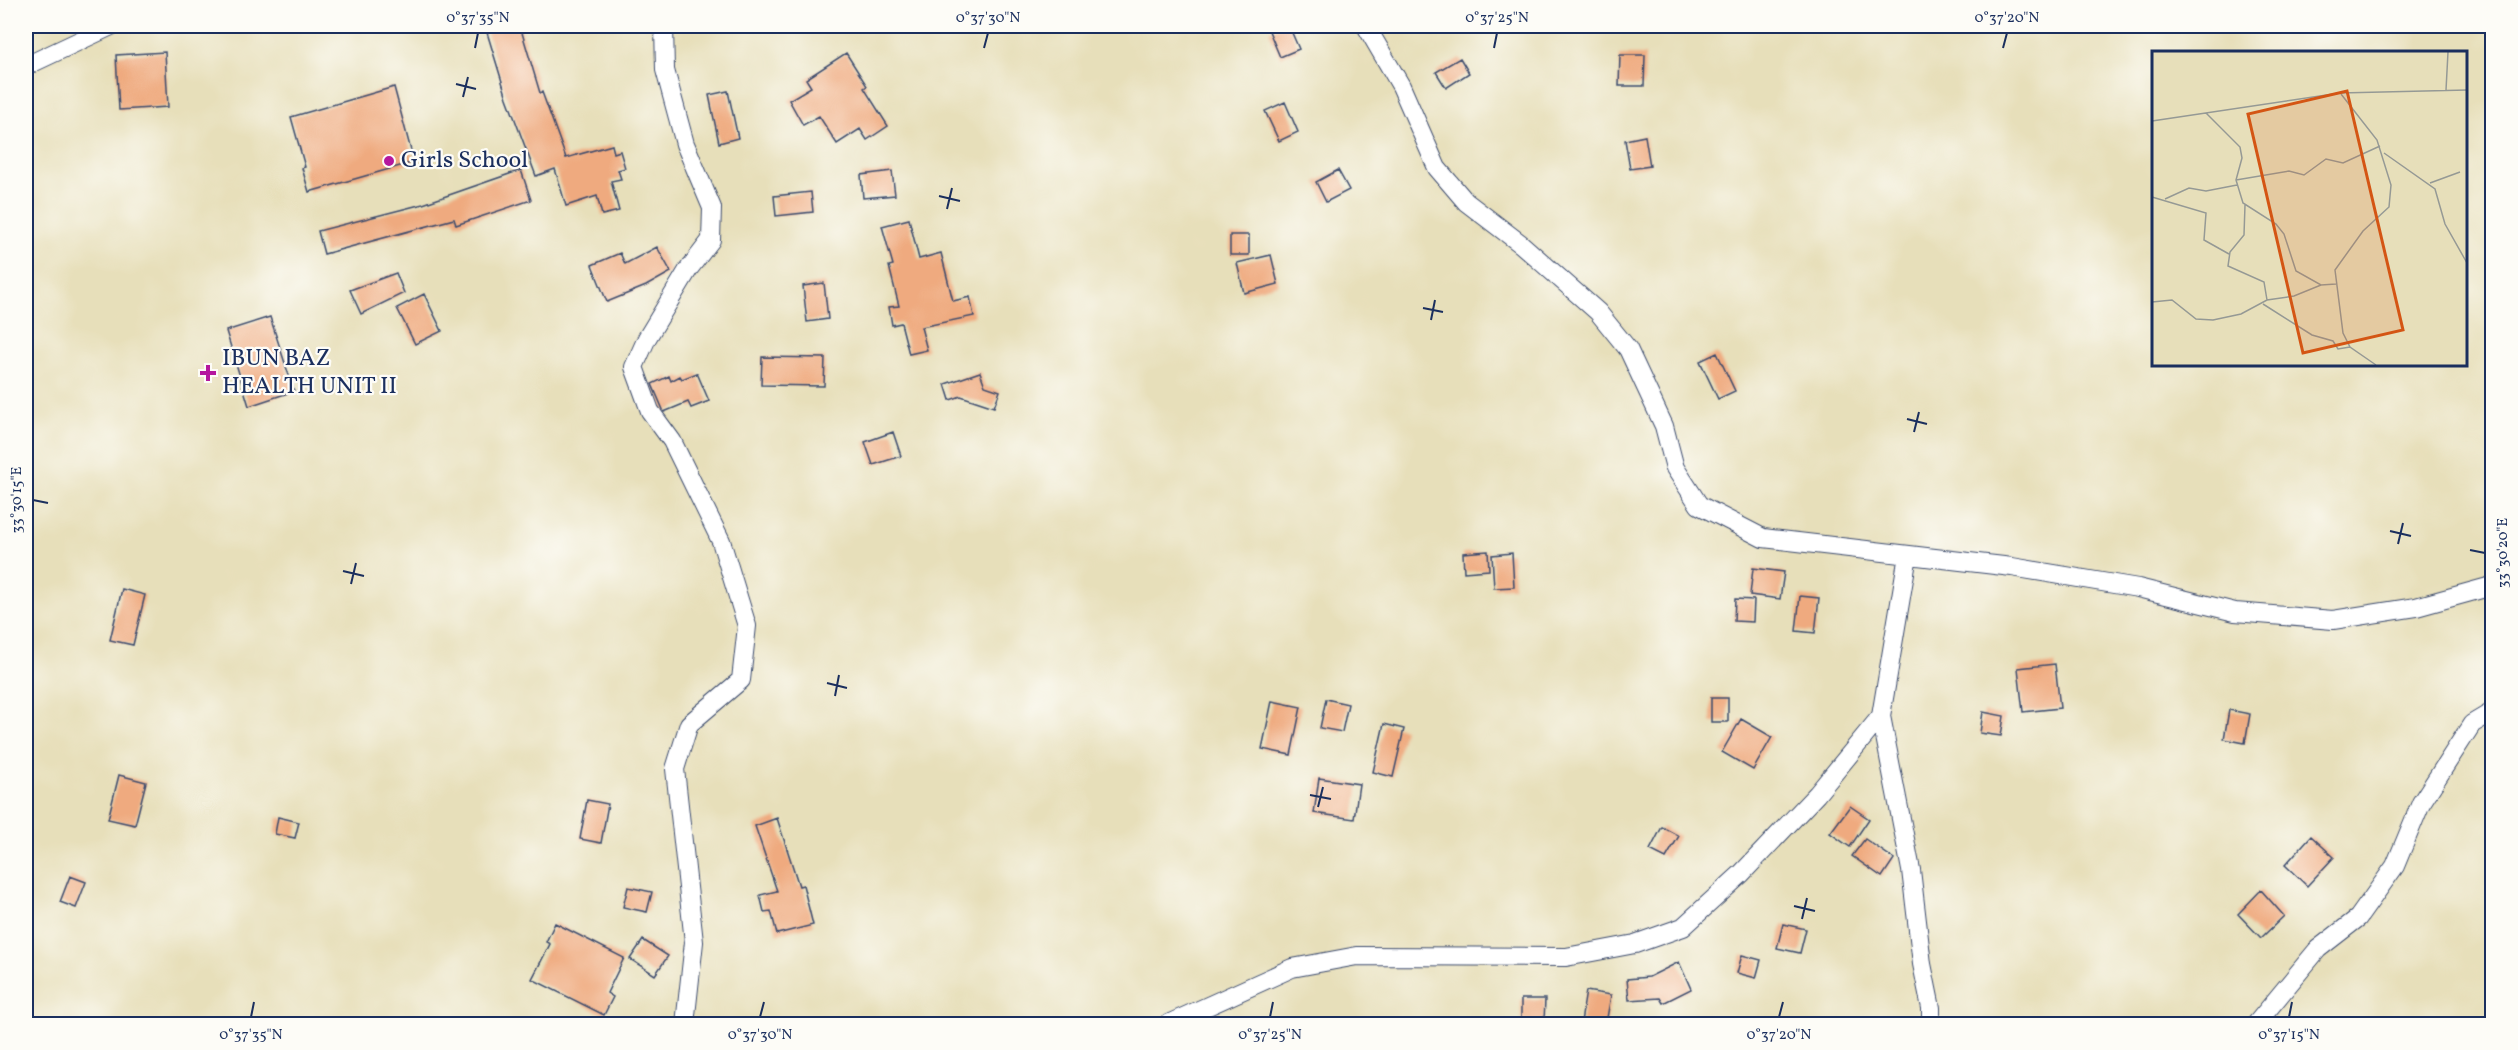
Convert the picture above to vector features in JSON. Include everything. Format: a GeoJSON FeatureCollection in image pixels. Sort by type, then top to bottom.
{"type":"FeatureCollection","features":[{"type":"Feature","properties":{"kind":"street"},"geometry":{"type":"LineString","coordinates":[[26,66],[111,26]]}},
{"type":"Feature","properties":{"kind":"street"},"geometry":{"type":"LineString","coordinates":[[664,26],[665,69],[685,144],[712,208],[711,240],[688,270],[647,338],[634,367],[650,411],[672,441],[721,542],[747,626],[741,680],[689,724],[675,768],[694,942],[685,1024]]}},
{"type":"Feature","properties":{"kind":"street"},"geometry":{"type":"LineString","coordinates":[[1366,26],[1401,86],[1437,168],[1466,202],[1521,244],[1598,312],[1628,349],[1664,426],[1675,468],[1699,505],[1763,538],[2012,567],[2138,588],[2235,612],[2333,620],[2416,608],[2493,586]]}},
{"type":"Feature","properties":{"kind":"street"},"geometry":{"type":"LineString","coordinates":[[1908,555],[1881,716],[1911,870],[1922,964],[1931,1008],[1931,1024]]}},
{"type":"Feature","properties":{"kind":"street"},"geometry":{"type":"LineString","coordinates":[[2256,1024],[2318,949],[2358,918],[2396,866],[2421,803],[2472,724],[2493,712]]}},
{"type":"Feature","properties":{"kind":"street"},"geometry":{"type":"LineString","coordinates":[[1168,1024],[1292,968],[1357,956],[1566,957],[1635,944],[1683,927],[1741,874],[1817,794],[1881,716]]}},
{"type":"Feature","properties":{"kind":"building"},"geometry":{"type":"Polygon","coordinates":[[[485,26],[520,26],[540,93],[542,92],[566,158],[612,145],[614,153],[620,151],[625,168],[618,170],[621,179],[611,181],[619,211],[602,215],[597,196],[566,206],[555,169],[536,176],[507,98],[485,26]]]}},
{"type":"Feature","properties":{"kind":"building"},"geometry":{"type":"Polygon","coordinates":[[[1289,26],[1299,49],[1280,57],[1269,31],[1289,26]]]}},
{"type":"Feature","properties":{"kind":"building"},"geometry":{"type":"Polygon","coordinates":[[[165,52],[168,107],[119,110],[116,55],[165,52]]]}},
{"type":"Feature","properties":{"kind":"building"},"geometry":{"type":"Polygon","coordinates":[[[846,53],[867,86],[864,88],[888,126],[867,140],[860,129],[837,144],[819,116],[803,125],[789,100],[811,87],[806,79],[846,53]]]}},
{"type":"Feature","properties":{"kind":"building"},"geometry":{"type":"Polygon","coordinates":[[[1620,55],[1645,55],[1644,86],[1619,86],[1620,55]]]}},
{"type":"Feature","properties":{"kind":"building"},"geometry":{"type":"Polygon","coordinates":[[[1460,58],[1469,73],[1446,88],[1436,72],[1460,58]]]}},
{"type":"Feature","properties":{"kind":"building"},"geometry":{"type":"Polygon","coordinates":[[[394,87],[414,162],[309,192],[302,168],[305,167],[291,117],[394,87]]]}},
{"type":"Feature","properties":{"kind":"building"},"geometry":{"type":"Polygon","coordinates":[[[728,91],[738,138],[719,143],[709,95],[728,91]]]}},
{"type":"Feature","properties":{"kind":"building"},"geometry":{"type":"Polygon","coordinates":[[[1285,102],[1298,132],[1279,141],[1265,111],[1285,102]]]}},
{"type":"Feature","properties":{"kind":"building"},"geometry":{"type":"Polygon","coordinates":[[[1645,136],[1650,166],[1630,169],[1625,140],[1645,136]]]}},
{"type":"Feature","properties":{"kind":"building"},"geometry":{"type":"Polygon","coordinates":[[[521,170],[531,200],[456,225],[454,219],[324,254],[318,231],[423,204],[521,170]]]}},
{"type":"Feature","properties":{"kind":"building"},"geometry":{"type":"Polygon","coordinates":[[[1338,170],[1349,190],[1326,202],[1316,182],[1338,170]]]}},
{"type":"Feature","properties":{"kind":"building"},"geometry":{"type":"Polygon","coordinates":[[[892,171],[895,195],[863,198],[861,175],[892,171]]]}},
{"type":"Feature","properties":{"kind":"building"},"geometry":{"type":"Polygon","coordinates":[[[811,192],[813,212],[776,216],[774,196],[811,192]]]}},
{"type":"Feature","properties":{"kind":"building"},"geometry":{"type":"Polygon","coordinates":[[[909,219],[919,259],[941,253],[953,301],[970,297],[974,316],[921,327],[927,350],[909,354],[901,323],[892,325],[889,307],[899,306],[889,266],[893,265],[882,226],[909,219]]]}},
{"type":"Feature","properties":{"kind":"building"},"geometry":{"type":"Polygon","coordinates":[[[1230,235],[1249,235],[1249,255],[1230,255],[1230,235]]]}},
{"type":"Feature","properties":{"kind":"building"},"geometry":{"type":"Polygon","coordinates":[[[657,247],[671,272],[646,286],[607,302],[592,265],[620,253],[625,264],[657,247]]]}},
{"type":"Feature","properties":{"kind":"building"},"geometry":{"type":"Polygon","coordinates":[[[1271,255],[1278,284],[1244,293],[1237,263],[1271,255]]]}},
{"type":"Feature","properties":{"kind":"building"},"geometry":{"type":"Polygon","coordinates":[[[396,273],[404,293],[361,314],[350,290],[396,273]]]}},
{"type":"Feature","properties":{"kind":"building"},"geometry":{"type":"Polygon","coordinates":[[[824,283],[828,319],[807,322],[803,286],[824,283]]]}},
{"type":"Feature","properties":{"kind":"building"},"geometry":{"type":"Polygon","coordinates":[[[424,294],[442,331],[415,344],[397,308],[424,294]]]}},
{"type":"Feature","properties":{"kind":"building"},"geometry":{"type":"Polygon","coordinates":[[[270,317],[294,391],[249,406],[226,331],[270,317]]]}},
{"type":"Feature","properties":{"kind":"building"},"geometry":{"type":"Polygon","coordinates":[[[1717,353],[1735,391],[1718,399],[1700,361],[1717,353]]]}},
{"type":"Feature","properties":{"kind":"building"},"geometry":{"type":"Polygon","coordinates":[[[762,357],[825,358],[824,386],[761,385],[762,357]]]}},
{"type":"Feature","properties":{"kind":"building"},"geometry":{"type":"Polygon","coordinates":[[[980,372],[985,386],[1000,391],[994,407],[961,396],[950,400],[945,384],[980,372]]]}},
{"type":"Feature","properties":{"kind":"building"},"geometry":{"type":"Polygon","coordinates":[[[697,373],[709,401],[691,408],[688,402],[664,412],[652,384],[669,376],[671,381],[680,376],[682,379],[697,373]]]}},
{"type":"Feature","properties":{"kind":"building"},"geometry":{"type":"Polygon","coordinates":[[[893,432],[901,456],[873,465],[865,442],[893,432]]]}},
{"type":"Feature","properties":{"kind":"building"},"geometry":{"type":"Polygon","coordinates":[[[1488,551],[1489,570],[1464,572],[1463,553],[1488,551]]]}},
{"type":"Feature","properties":{"kind":"building"},"geometry":{"type":"Polygon","coordinates":[[[1512,553],[1514,587],[1494,588],[1492,555],[1512,553]]]}},
{"type":"Feature","properties":{"kind":"building"},"geometry":{"type":"Polygon","coordinates":[[[1753,568],[1784,572],[1780,599],[1750,595],[1753,568]]]}},
{"type":"Feature","properties":{"kind":"building"},"geometry":{"type":"Polygon","coordinates":[[[122,589],[145,595],[133,645],[110,640],[122,589]]]}},
{"type":"Feature","properties":{"kind":"building"},"geometry":{"type":"Polygon","coordinates":[[[1800,596],[1819,598],[1815,633],[1796,631],[1800,596]]]}},
{"type":"Feature","properties":{"kind":"building"},"geometry":{"type":"Polygon","coordinates":[[[1735,599],[1754,600],[1753,622],[1734,621],[1735,599]]]}},
{"type":"Feature","properties":{"kind":"building"},"geometry":{"type":"Polygon","coordinates":[[[2055,664],[2060,708],[2023,712],[2018,668],[2055,664]]]}},
{"type":"Feature","properties":{"kind":"building"},"geometry":{"type":"Polygon","coordinates":[[[1711,698],[1728,698],[1728,722],[1711,722],[1711,698]]]}},
{"type":"Feature","properties":{"kind":"building"},"geometry":{"type":"Polygon","coordinates":[[[1326,699],[1348,704],[1342,732],[1320,728],[1326,699]]]}},
{"type":"Feature","properties":{"kind":"building"},"geometry":{"type":"Polygon","coordinates":[[[1272,701],[1301,707],[1291,755],[1262,749],[1272,701]]]}},
{"type":"Feature","properties":{"kind":"building"},"geometry":{"type":"Polygon","coordinates":[[[2229,710],[2250,714],[2245,743],[2224,739],[2229,710]]]}},
{"type":"Feature","properties":{"kind":"building"},"geometry":{"type":"Polygon","coordinates":[[[1983,712],[2004,716],[2001,736],[1980,733],[1983,712]]]}},
{"type":"Feature","properties":{"kind":"building"},"geometry":{"type":"Polygon","coordinates":[[[1741,719],[1772,737],[1753,770],[1722,752],[1741,719]]]}},
{"type":"Feature","properties":{"kind":"building"},"geometry":{"type":"Polygon","coordinates":[[[1384,724],[1404,729],[1393,777],[1373,772],[1384,724]]]}},
{"type":"Feature","properties":{"kind":"building"},"geometry":{"type":"Polygon","coordinates":[[[119,775],[146,782],[135,825],[108,819],[119,775]]]}},
{"type":"Feature","properties":{"kind":"building"},"geometry":{"type":"Polygon","coordinates":[[[1319,778],[1359,784],[1354,819],[1314,813],[1319,778]]]}},
{"type":"Feature","properties":{"kind":"building"},"geometry":{"type":"Polygon","coordinates":[[[587,800],[608,804],[601,843],[580,839],[587,800]]]}},
{"type":"Feature","properties":{"kind":"building"},"geometry":{"type":"Polygon","coordinates":[[[1850,806],[1869,819],[1850,847],[1830,833],[1850,806]]]}},
{"type":"Feature","properties":{"kind":"building"},"geometry":{"type":"Polygon","coordinates":[[[278,817],[299,822],[295,838],[275,834],[278,817]]]}},
{"type":"Feature","properties":{"kind":"building"},"geometry":{"type":"Polygon","coordinates":[[[777,818],[799,886],[803,885],[813,925],[777,934],[771,911],[764,912],[760,895],[777,891],[755,826],[777,818]]]}},
{"type":"Feature","properties":{"kind":"building"},"geometry":{"type":"Polygon","coordinates":[[[1662,827],[1679,836],[1666,858],[1650,850],[1662,827]]]}},
{"type":"Feature","properties":{"kind":"building"},"geometry":{"type":"Polygon","coordinates":[[[2311,836],[2334,857],[2307,886],[2285,865],[2311,836]]]}},
{"type":"Feature","properties":{"kind":"building"},"geometry":{"type":"Polygon","coordinates":[[[1865,839],[1894,859],[1882,877],[1852,856],[1865,839]]]}},
{"type":"Feature","properties":{"kind":"building"},"geometry":{"type":"Polygon","coordinates":[[[70,876],[86,882],[76,908],[60,902],[70,876]]]}},
{"type":"Feature","properties":{"kind":"building"},"geometry":{"type":"Polygon","coordinates":[[[628,887],[652,892],[647,912],[623,907],[628,887]]]}},
{"type":"Feature","properties":{"kind":"building"},"geometry":{"type":"Polygon","coordinates":[[[2261,890],[2284,916],[2261,938],[2238,914],[2261,890]]]}},
{"type":"Feature","properties":{"kind":"building"},"geometry":{"type":"Polygon","coordinates":[[[555,923],[624,958],[607,993],[613,997],[604,1015],[532,979],[550,944],[546,942],[555,923]]]}},
{"type":"Feature","properties":{"kind":"building"},"geometry":{"type":"Polygon","coordinates":[[[1783,924],[1806,929],[1800,953],[1777,948],[1783,924]]]}},
{"type":"Feature","properties":{"kind":"building"},"geometry":{"type":"Polygon","coordinates":[[[643,940],[668,956],[655,975],[630,959],[643,940]]]}},
{"type":"Feature","properties":{"kind":"building"},"geometry":{"type":"Polygon","coordinates":[[[1742,955],[1761,960],[1756,978],[1737,973],[1742,955]]]}},
{"type":"Feature","properties":{"kind":"building"},"geometry":{"type":"Polygon","coordinates":[[[1679,962],[1691,989],[1663,1003],[1660,998],[1629,1000],[1627,979],[1649,977],[1679,962]]]}},
{"type":"Feature","properties":{"kind":"building"},"geometry":{"type":"Polygon","coordinates":[[[1586,991],[1611,995],[1606,1024],[1581,1022],[1586,991]]]}},
{"type":"Feature","properties":{"kind":"building"},"geometry":{"type":"Polygon","coordinates":[[[1521,999],[1545,999],[1544,1022],[1521,1021],[1521,999]]]}},
{"type":"Feature","properties":{"kind":"place","name":"Girls School"},"geometry":{"type":"Point","coordinates":[389,161]}},
{"type":"Feature","properties":{"kind":"place","name":"IBUN BAZ HEALTH UNIT II"},"geometry":{"type":"Point","coordinates":[208,373]}}]}
